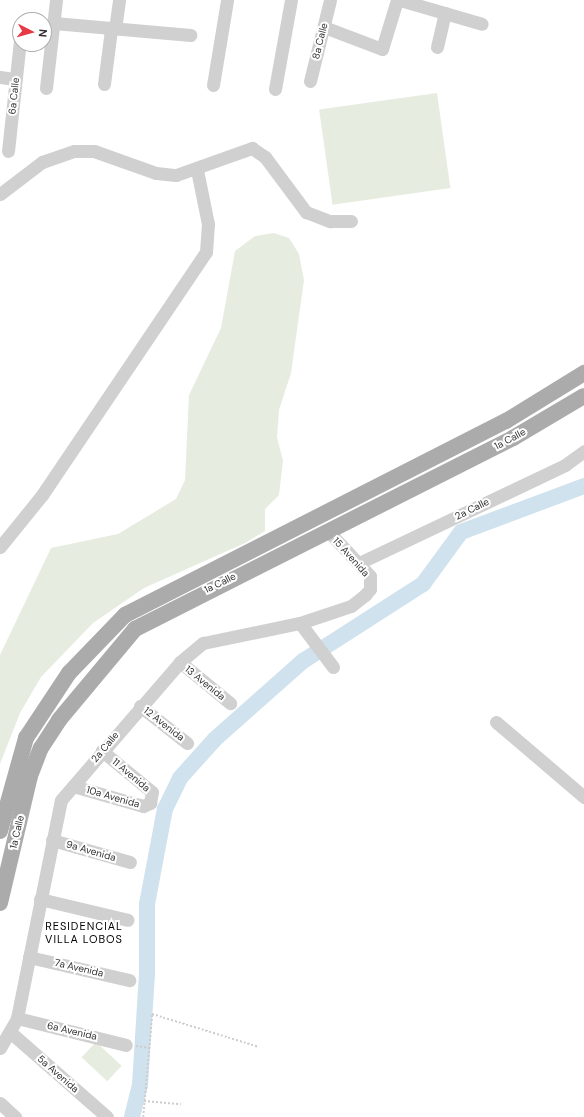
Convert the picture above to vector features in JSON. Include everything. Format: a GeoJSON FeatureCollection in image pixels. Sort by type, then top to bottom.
{"type":"FeatureCollection","features":[{"type":"Feature","properties":{"kind":"main road","name":"1a Calle"},"geometry":{"type":"LineString","coordinates":[[0,832],[26,738],[69,673],[125,615],[499,425],[584,373]]}},
{"type":"Feature","properties":{"kind":"main road","name":"1a Calle"},"geometry":{"type":"LineString","coordinates":[[0,903],[30,776],[41,748],[59,720],[126,637],[163,612],[513,438],[584,396]]}},
{"type":"Feature","properties":{"kind":"street"},"geometry":{"type":"LineString","coordinates":[[46,88],[56,0]]}},
{"type":"Feature","properties":{"kind":"street"},"geometry":{"type":"LineString","coordinates":[[104,84],[119,0]]}},
{"type":"Feature","properties":{"kind":"street"},"geometry":{"type":"LineString","coordinates":[[213,86],[227,0]]}},
{"type":"Feature","properties":{"kind":"street"},"geometry":{"type":"LineString","coordinates":[[275,89],[291,0]]}},
{"type":"Feature","properties":{"kind":"street","name":"8a Calle"},"geometry":{"type":"LineString","coordinates":[[310,81],[330,0]]}},
{"type":"Feature","properties":{"kind":"street"},"geometry":{"type":"LineString","coordinates":[[324,27],[382,49],[397,0]]}},
{"type":"Feature","properties":{"kind":"street"},"geometry":{"type":"LineString","coordinates":[[400,0],[482,24]]}},
{"type":"Feature","properties":{"kind":"street"},"geometry":{"type":"LineString","coordinates":[[437,47],[445,13]]}},
{"type":"Feature","properties":{"kind":"street"},"geometry":{"type":"LineString","coordinates":[[54,23],[190,35]]}},
{"type":"Feature","properties":{"kind":"street","name":"6a Calle"},"geometry":{"type":"LineString","coordinates":[[8,151],[19,52]]}},
{"type":"Feature","properties":{"kind":"street"},"geometry":{"type":"LineString","coordinates":[[0,77],[15,79]]}},
{"type":"Feature","properties":{"kind":"street"},"geometry":{"type":"LineString","coordinates":[[0,194],[42,162],[74,151],[120,158],[156,173],[176,175],[197,170],[252,148],[265,157],[306,212],[330,221],[351,221]]}},
{"type":"Feature","properties":{"kind":"street"},"geometry":{"type":"LineString","coordinates":[[0,547],[42,495],[206,252],[208,224],[197,170]]}},
{"type":"Feature","properties":{"kind":"street","name":"2a Calle"},"geometry":{"type":"LineString","coordinates":[[359,563],[565,465],[584,451]]}},
{"type":"Feature","properties":{"kind":"street","name":"15 Avenida"},"geometry":{"type":"LineString","coordinates":[[328,531],[370,576],[371,585]]}},
{"type":"Feature","properties":{"kind":"street","name":"2a Calle"},"geometry":{"type":"LineString","coordinates":[[0,1048],[17,1018],[52,840],[62,800],[73,786],[140,706],[180,662],[204,643],[300,623],[351,606],[365,595],[371,585]]}},
{"type":"Feature","properties":{"kind":"street"},"geometry":{"type":"LineString","coordinates":[[300,623],[333,666]]}},
{"type":"Feature","properties":{"kind":"street","name":"13 Avenida"},"geometry":{"type":"LineString","coordinates":[[180,662],[230,703]]}},
{"type":"Feature","properties":{"kind":"street","name":"12 Avenida"},"geometry":{"type":"LineString","coordinates":[[140,706],[187,743]]}},
{"type":"Feature","properties":{"kind":"street"},"geometry":{"type":"LineString","coordinates":[[496,722],[584,797]]}},
{"type":"Feature","properties":{"kind":"street","name":"11 Avenida"},"geometry":{"type":"LineString","coordinates":[[102,751],[152,792],[152,802]]}},
{"type":"Feature","properties":{"kind":"street","name":"10a Avenida"},"geometry":{"type":"LineString","coordinates":[[73,786],[143,806],[152,802]]}},
{"type":"Feature","properties":{"kind":"street","name":"9a Avenida"},"geometry":{"type":"LineString","coordinates":[[52,840],[130,862]]}},
{"type":"Feature","properties":{"kind":"street"},"geometry":{"type":"LineString","coordinates":[[40,899],[128,920]]}},
{"type":"Feature","properties":{"kind":"street","name":"7a Avenida"},"geometry":{"type":"LineString","coordinates":[[29,957],[129,980]]}},
{"type":"Feature","properties":{"kind":"street","name":"6a Avenida"},"geometry":{"type":"LineString","coordinates":[[17,1018],[129,1046]]}},
{"type":"Feature","properties":{"kind":"street","name":"5a Avenida"},"geometry":{"type":"LineString","coordinates":[[10,1032],[106,1117]]}},
{"type":"Feature","properties":{"kind":"street"},"geometry":{"type":"LineString","coordinates":[[0,1103],[15,1117]]}},
{"type":"Feature","properties":{"kind":"path"},"geometry":{"type":"LineString","coordinates":[[143,1117],[152,1014],[156,1013],[197,1031],[259,1047]]}},
{"type":"Feature","properties":{"kind":"path"},"geometry":{"type":"LineString","coordinates":[[129,1046],[150,1048]]}},
{"type":"Feature","properties":{"kind":"path"},"geometry":{"type":"LineString","coordinates":[[144,1101],[181,1104]]}},
{"type":"Feature","properties":{"kind":"shaded area"},"geometry":{"type":"Polygon","coordinates":[[[437,93],[450,188],[333,205],[319,110],[437,93]]]}},
{"type":"Feature","properties":{"kind":"shaded area"},"geometry":{"type":"Polygon","coordinates":[[[274,233],[289,238],[299,254],[304,280],[291,373],[279,410],[277,437],[283,461],[279,495],[265,509],[265,531],[245,543],[144,588],[93,623],[41,677],[20,713],[0,764],[0,655],[51,548],[118,534],[176,499],[185,480],[189,395],[221,328],[235,251],[255,236],[274,233]]]}},
{"type":"Feature","properties":{"kind":"shaded area"},"geometry":{"type":"Polygon","coordinates":[[[96,1042],[122,1066],[107,1081],[82,1057],[96,1042]]]}},
{"type":"Feature","properties":{"kind":"waterway"},"geometry":{"type":"LineString","coordinates":[[132,1117],[140,1085],[147,975],[147,904],[165,809],[180,778],[215,739],[303,661],[423,584],[461,532],[584,486]]}},
{"type":"Feature","properties":{"kind":"district","name":"RESIDENCIAL VILLA LOBOS"},"geometry":{"type":"Point","coordinates":[84,933]}}]}
